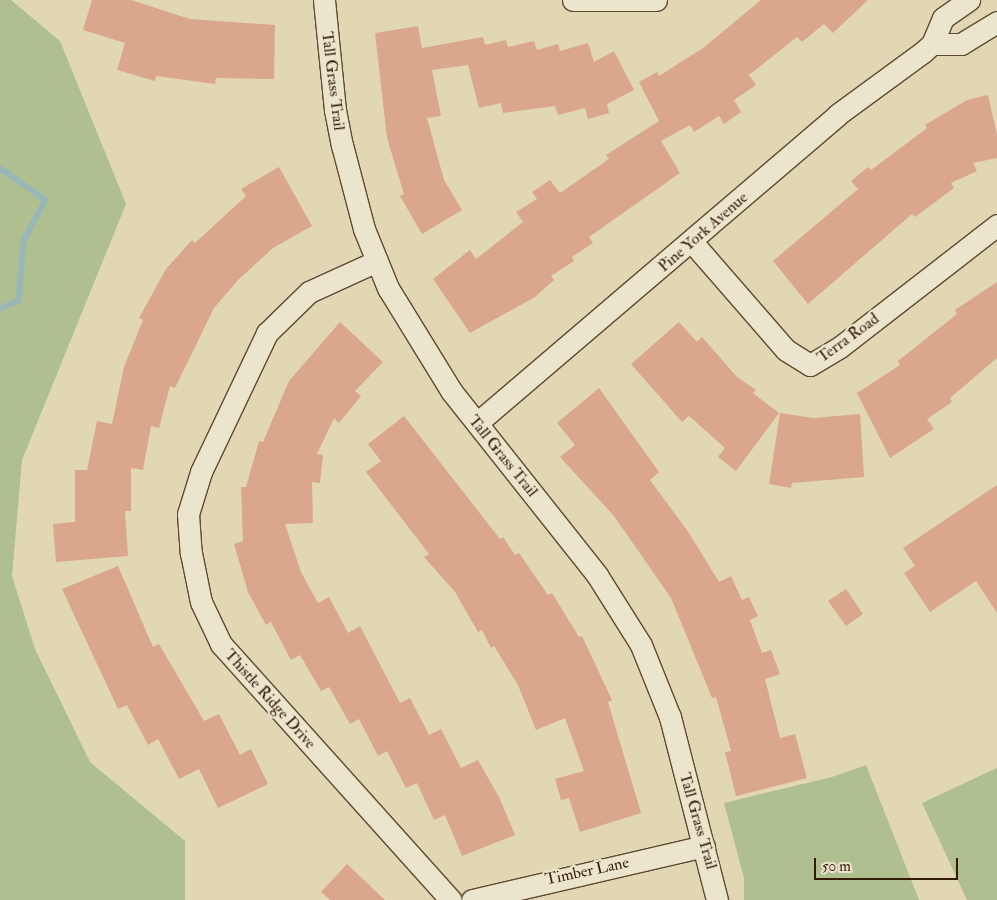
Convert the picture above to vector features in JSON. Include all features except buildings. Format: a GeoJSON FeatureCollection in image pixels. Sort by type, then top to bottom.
{"type":"FeatureCollection","features":[{"type":"Feature","properties":{"kind":"street","name":"Tall Grass Trail"},"geometry":{"type":"LineString","coordinates":[[324,0],[335,110],[355,198],[377,261],[399,308],[452,392],[597,576],[641,645],[665,700],[717,900]]}},
{"type":"Feature","properties":{"kind":"street"},"geometry":{"type":"LineString","coordinates":[[573,0],[656,0]]}},
{"type":"Feature","properties":{"kind":"street"},"geometry":{"type":"LineString","coordinates":[[969,0],[942,18],[932,44],[961,44],[997,22]]}},
{"type":"Feature","properties":{"kind":"street","name":"Pine York Avenue"},"geometry":{"type":"LineString","coordinates":[[476,422],[692,242],[837,115],[932,44]]}},
{"type":"Feature","properties":{"kind":"street","name":"Terra Road"},"geometry":{"type":"LineString","coordinates":[[692,242],[786,350],[810,365],[835,350],[997,224]]}},
{"type":"Feature","properties":{"kind":"street","name":"Thistle Ridge Drive"},"geometry":{"type":"LineString","coordinates":[[377,261],[309,292],[267,334],[201,472],[188,514],[191,554],[201,602],[221,644],[451,900]]}},
{"type":"Feature","properties":{"kind":"street","name":"Timber Lane"},"geometry":{"type":"LineString","coordinates":[[472,900],[704,846]]}},
{"type":"Feature","properties":{"kind":"green space"},"geometry":{"type":"Polygon","coordinates":[[[0,0],[11,0],[60,41],[126,204],[22,460],[12,576],[35,649],[90,762],[185,841],[185,900],[0,900],[0,0]]]}},
{"type":"Feature","properties":{"kind":"green space"},"geometry":{"type":"Polygon","coordinates":[[[866,765],[919,900],[744,900],[744,878],[724,803],[832,777],[866,765]]]}},
{"type":"Feature","properties":{"kind":"green space"},"geometry":{"type":"Polygon","coordinates":[[[997,768],[997,900],[967,900],[922,803],[997,768]]]}},
{"type":"Feature","properties":{"kind":"waterway"},"geometry":{"type":"LineString","coordinates":[[0,168],[46,200],[24,241],[19,301],[0,309]]}}]}
